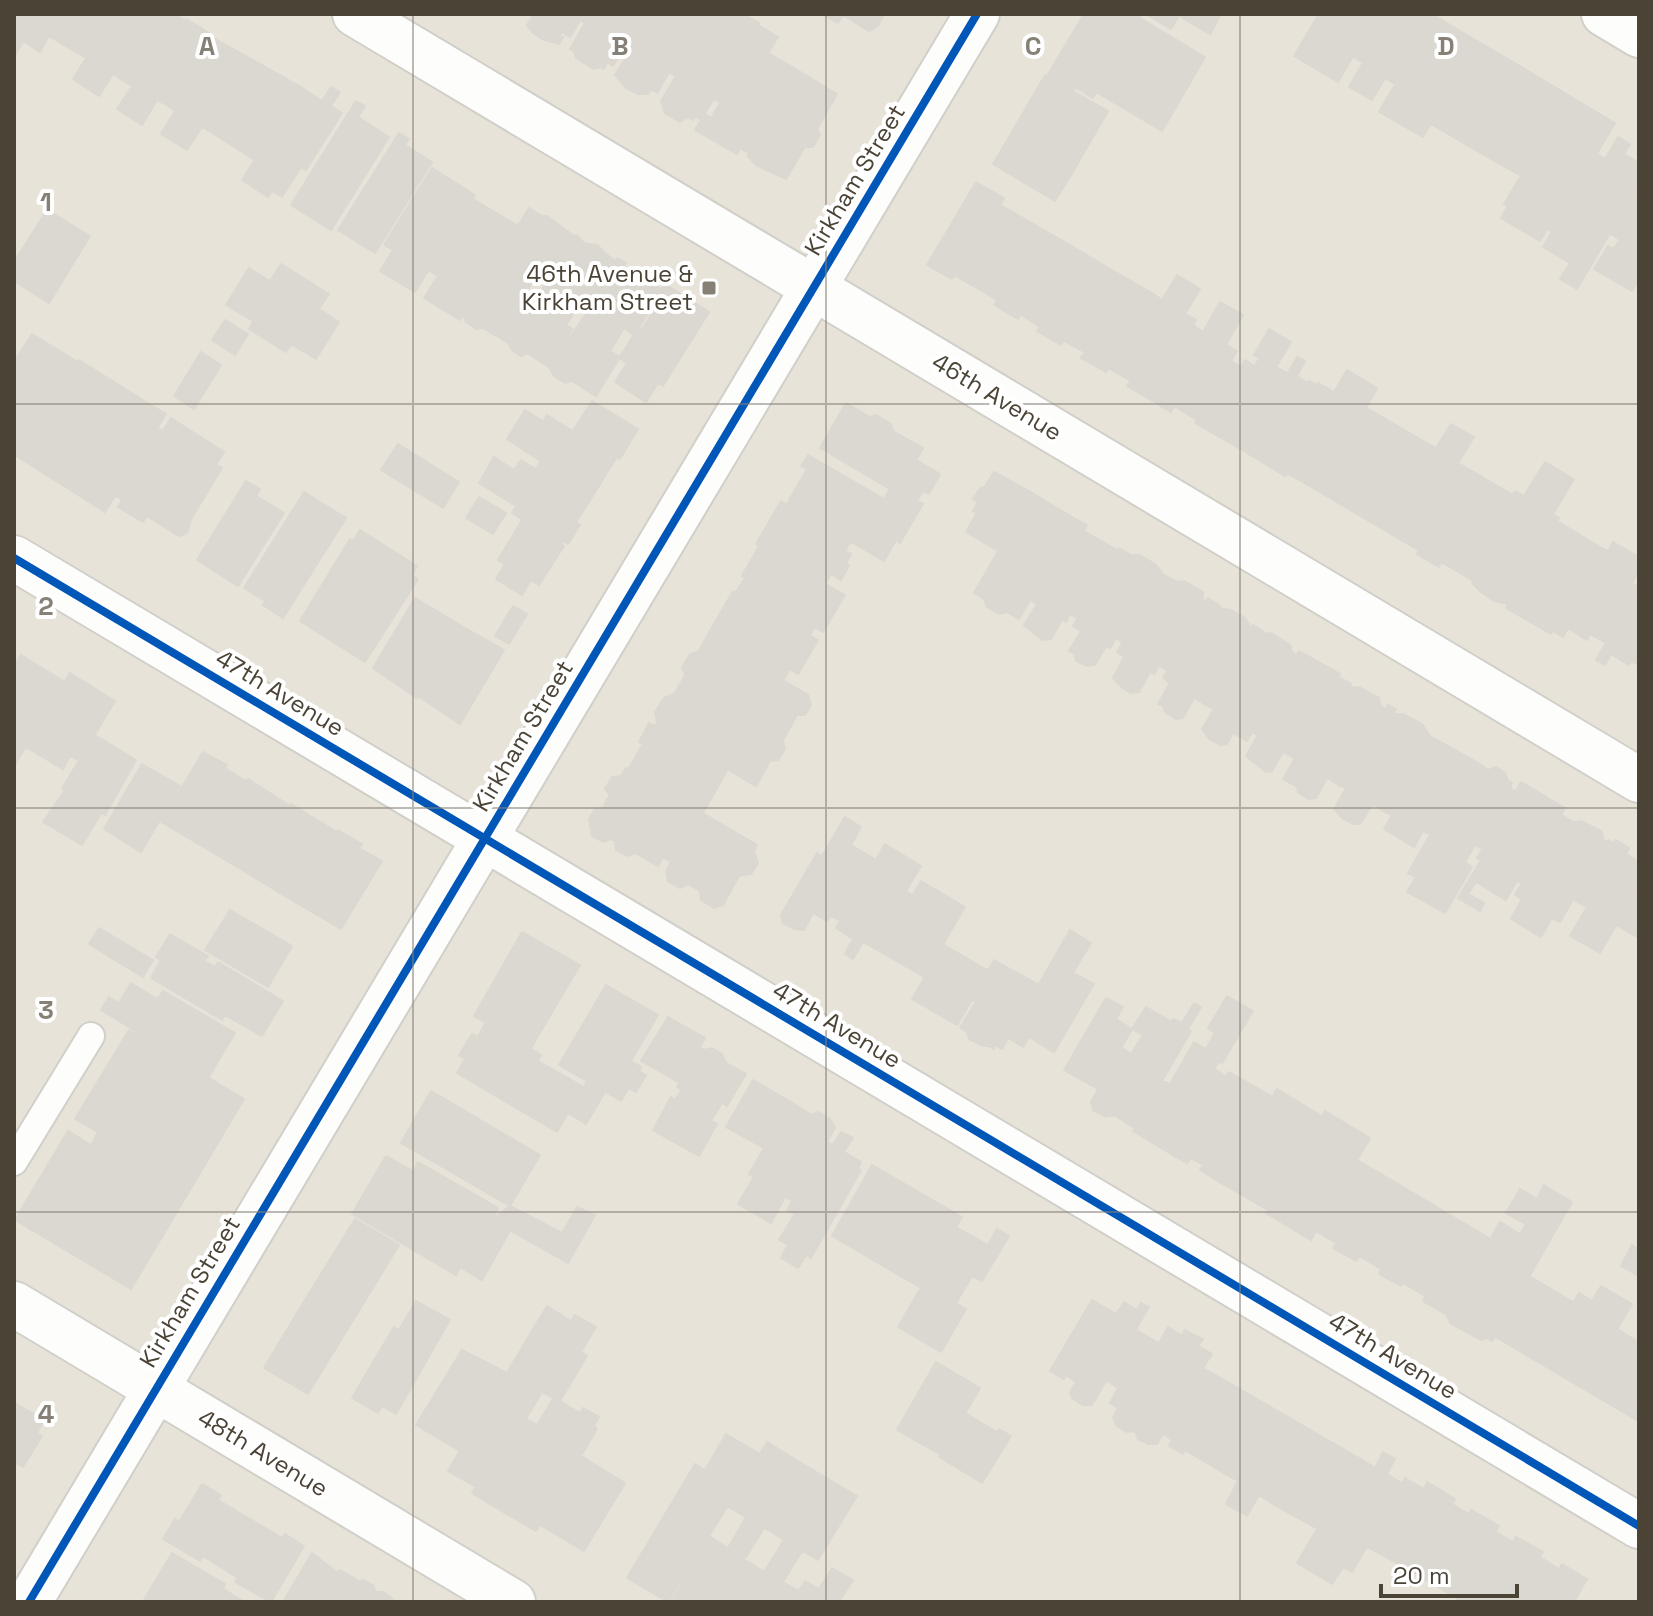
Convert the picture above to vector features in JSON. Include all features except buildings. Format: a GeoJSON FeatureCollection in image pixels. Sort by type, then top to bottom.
{"type":"FeatureCollection","features":[{"type":"Feature","properties":{"kind":"street","name":"46th Avenue"},"geometry":{"type":"LineString","coordinates":[[355,14],[1639,780]]}},
{"type":"Feature","properties":{"kind":"street","name":"Kirkham Street"},"geometry":{"type":"LineString","coordinates":[[29,1602],[977,14]]}},
{"type":"Feature","properties":{"kind":"street"},"geometry":{"type":"LineString","coordinates":[[1604,14],[1639,35]]}},
{"type":"Feature","properties":{"kind":"street","name":"47th Avenue"},"geometry":{"type":"LineString","coordinates":[[14,558],[1639,1526]]}},
{"type":"Feature","properties":{"kind":"street","name":"48th Avenue"},"geometry":{"type":"LineString","coordinates":[[14,1304],[513,1602]]}},
{"type":"Feature","properties":{"kind":"lane"},"geometry":{"type":"LineString","coordinates":[[14,1162],[91,1036]]}},
{"type":"Feature","properties":{"kind":"shaded area"},"geometry":{"type":"Polygon","coordinates":[[[14,14],[1639,14],[1639,1602],[14,1602],[14,14]]]}},
{"type":"Feature","properties":{"kind":"cycle path"},"geometry":{"type":"LineString","coordinates":[[29,1602],[977,14]]}},
{"type":"Feature","properties":{"kind":"cycle path"},"geometry":{"type":"LineString","coordinates":[[14,558],[1639,1526]]}},
{"type":"Feature","properties":{"kind":"place","name":"46th Avenue & Kirkham Street"},"geometry":{"type":"Point","coordinates":[709,288]}}]}
